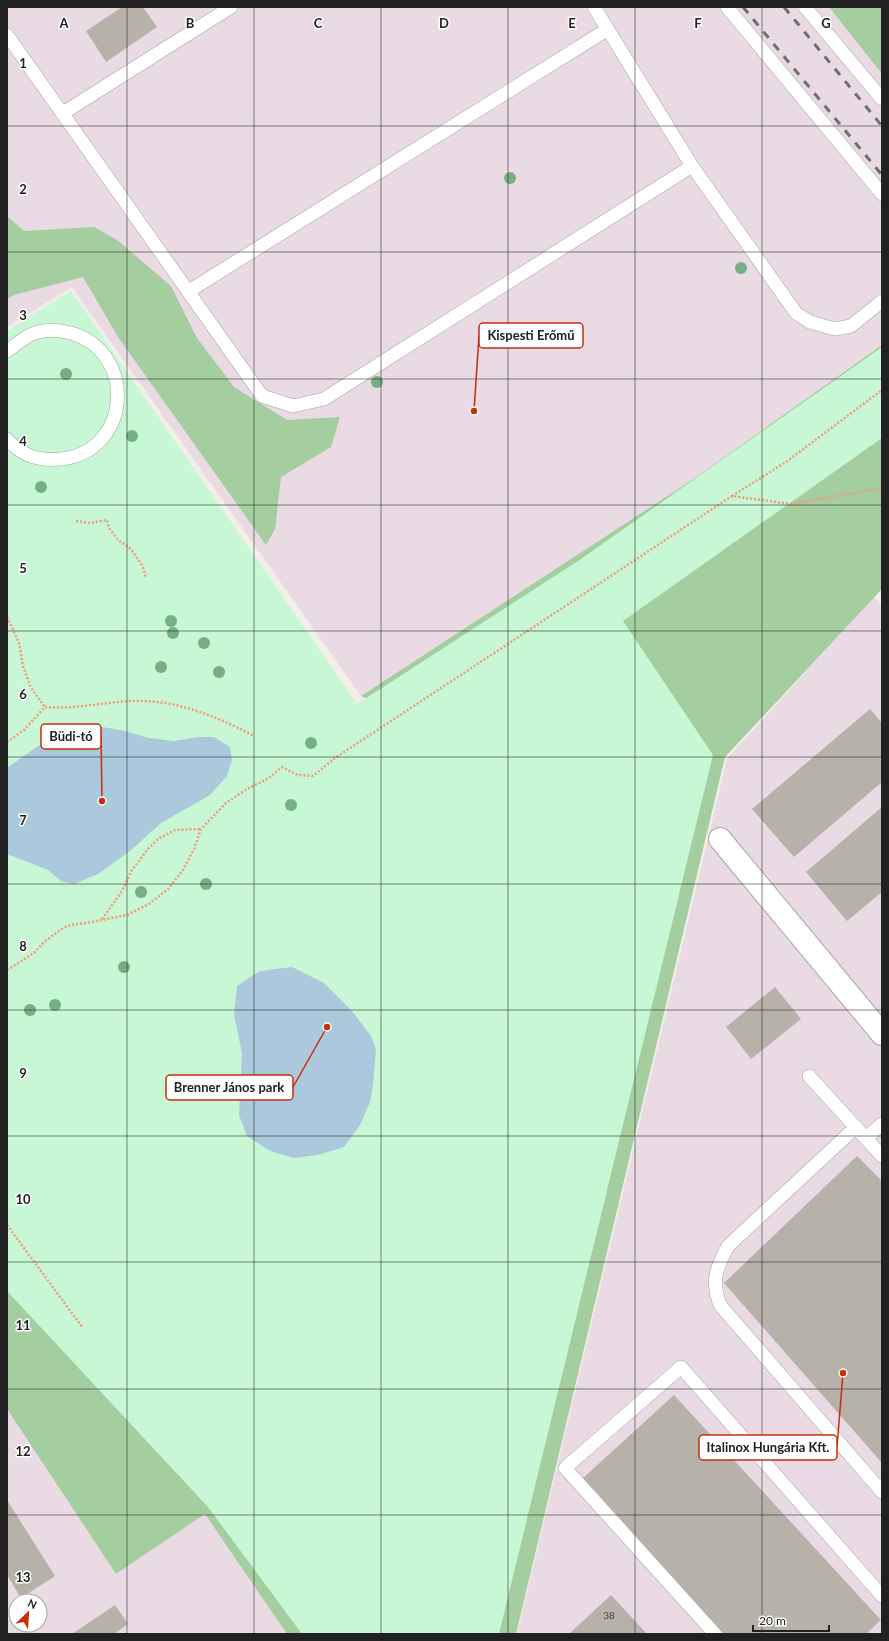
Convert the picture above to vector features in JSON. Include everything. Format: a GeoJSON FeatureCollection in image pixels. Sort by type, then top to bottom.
{"type":"FeatureCollection","features":[{"type":"Feature","properties":{"kind":"street"},"geometry":{"type":"LineString","coordinates":[[720,839],[882,1034]]}},
{"type":"Feature","properties":{"kind":"lane"},"geometry":{"type":"LineString","coordinates":[[63,113],[231,7]]}},
{"type":"Feature","properties":{"kind":"lane"},"geometry":{"type":"LineString","coordinates":[[594,7],[692,166],[796,313],[810,322],[835,329],[851,326],[882,301]]}},
{"type":"Feature","properties":{"kind":"lane"},"geometry":{"type":"LineString","coordinates":[[727,7],[882,194]]}},
{"type":"Feature","properties":{"kind":"lane"},"geometry":{"type":"LineString","coordinates":[[805,7],[882,99]]}},
{"type":"Feature","properties":{"kind":"lane"},"geometry":{"type":"LineString","coordinates":[[189,291],[608,29]]}},
{"type":"Feature","properties":{"kind":"lane"},"geometry":{"type":"LineString","coordinates":[[7,35],[262,396],[294,406],[324,399],[692,166]]}},
{"type":"Feature","properties":{"kind":"lane"},"geometry":{"type":"LineString","coordinates":[[7,351],[34,333],[47,330],[63,331],[77,335],[91,342],[102,351],[116,376],[119,391],[114,420],[97,444],[84,453],[72,458],[42,460],[28,456],[15,448],[7,439]]}},
{"type":"Feature","properties":{"kind":"lane"},"geometry":{"type":"LineString","coordinates":[[809,1076],[882,1156]]}},
{"type":"Feature","properties":{"kind":"lane"},"geometry":{"type":"LineString","coordinates":[[866,1138],[882,1124]]}},
{"type":"Feature","properties":{"kind":"lane"},"geometry":{"type":"LineString","coordinates":[[856,1127],[728,1246],[714,1276],[715,1292],[720,1306],[882,1492]]}},
{"type":"Feature","properties":{"kind":"lane"},"geometry":{"type":"LineString","coordinates":[[715,1634],[565,1468],[681,1367],[882,1596]]}},
{"type":"Feature","properties":{"kind":"path"},"geometry":{"type":"LineString","coordinates":[[7,970],[23,960],[63,928],[71,925],[127,915],[149,904],[168,889],[183,870],[194,849],[201,828],[226,803],[247,789],[269,778],[282,767],[298,775],[313,776],[348,750],[732,496],[786,462],[882,390]]}},
{"type":"Feature","properties":{"kind":"path"},"geometry":{"type":"LineString","coordinates":[[732,496],[791,504],[882,488]]}},
{"type":"Feature","properties":{"kind":"path"},"geometry":{"type":"LineString","coordinates":[[76,521],[90,523],[107,520],[109,528],[118,540],[132,549],[143,567],[146,578]]}},
{"type":"Feature","properties":{"kind":"path"},"geometry":{"type":"LineString","coordinates":[[7,617],[19,643],[23,666],[31,688],[45,707]]}},
{"type":"Feature","properties":{"kind":"path"},"geometry":{"type":"LineString","coordinates":[[45,707],[62,708],[144,701],[176,705],[227,722],[254,736]]}},
{"type":"Feature","properties":{"kind":"path"},"geometry":{"type":"LineString","coordinates":[[7,742],[24,730],[45,707]]}},
{"type":"Feature","properties":{"kind":"path"},"geometry":{"type":"LineString","coordinates":[[101,920],[121,893],[132,870],[148,849],[158,839],[175,830],[201,828]]}},
{"type":"Feature","properties":{"kind":"path"},"geometry":{"type":"LineString","coordinates":[[7,1225],[83,1328]]}},
{"type":"Feature","properties":{"kind":"shaded area"},"geometry":{"type":"Polygon","coordinates":[[[7,7],[829,7],[882,74],[882,345],[695,478],[361,696],[72,287],[7,327],[7,7]]]}},
{"type":"Feature","properties":{"kind":"shaded area"},"geometry":{"type":"Polygon","coordinates":[[[874,596],[882,606],[882,1634],[517,1634],[727,759],[874,596]]]}},
{"type":"Feature","properties":{"kind":"shaded area"},"geometry":{"type":"Polygon","coordinates":[[[7,1409],[116,1574],[205,1514],[287,1634],[37,1634],[36,1633],[48,1633],[48,1593],[9,1593],[7,1590],[7,1409]]]}},
{"type":"Feature","properties":{"kind":"shaded area"},"geometry":{"type":"Polygon","coordinates":[[[7,1590],[9,1593],[8,1633],[37,1634],[7,1634],[7,1590]]]}},
{"type":"Feature","properties":{"kind":"green space"},"geometry":{"type":"Polygon","coordinates":[[[829,7],[882,7],[882,74],[829,7]]]}},
{"type":"Feature","properties":{"kind":"green space"},"geometry":{"type":"Polygon","coordinates":[[[7,216],[24,231],[94,227],[117,240],[171,286],[197,338],[234,387],[287,420],[340,417],[331,447],[281,477],[275,529],[266,545],[118,337],[83,277],[14,295],[7,299],[7,216]]]}},
{"type":"Feature","properties":{"kind":"green space"},"geometry":{"type":"Polygon","coordinates":[[[71,291],[357,704],[581,559],[882,347],[882,438],[623,621],[713,755],[499,1634],[302,1634],[208,1507],[7,1291],[7,331],[71,291]]]}},
{"type":"Feature","properties":{"kind":"green space"},"geometry":{"type":"Polygon","coordinates":[[[882,345],[882,589],[725,757],[516,1634],[287,1634],[205,1514],[116,1574],[7,1409],[7,1064],[372,701],[361,696],[695,478],[882,345]]]}},
{"type":"Feature","properties":{"kind":"water"},"geometry":{"type":"Polygon","coordinates":[[[95,726],[121,730],[149,738],[174,741],[197,737],[214,737],[230,747],[232,760],[227,776],[210,795],[161,823],[130,851],[98,874],[74,884],[61,881],[48,870],[7,854],[7,768],[48,739],[69,728],[95,726]]]}},
{"type":"Feature","properties":{"kind":"water"},"geometry":{"type":"Polygon","coordinates":[[[292,967],[324,983],[352,1011],[371,1036],[376,1049],[370,1102],[360,1125],[344,1147],[318,1155],[293,1158],[270,1151],[247,1136],[239,1115],[242,1053],[234,1015],[237,986],[260,971],[292,967]]]}},
{"type":"Feature","properties":{"kind":"building"},"geometry":{"type":"Polygon","coordinates":[[[122,7],[143,7],[157,27],[106,62],[86,31],[122,7]]]}},
{"type":"Feature","properties":{"kind":"building"},"geometry":{"type":"Polygon","coordinates":[[[870,709],[882,723],[882,782],[794,857],[752,809],[870,709]]]}},
{"type":"Feature","properties":{"kind":"building"},"geometry":{"type":"Polygon","coordinates":[[[882,807],[882,892],[847,921],[806,872],[882,807]]]}},
{"type":"Feature","properties":{"kind":"building"},"geometry":{"type":"Polygon","coordinates":[[[775,987],[801,1019],[751,1059],[726,1027],[775,987]]]}},
{"type":"Feature","properties":{"kind":"building"},"geometry":{"type":"Polygon","coordinates":[[[857,1156],[882,1181],[882,1463],[724,1283],[857,1156]]]}},
{"type":"Feature","properties":{"kind":"building"},"geometry":{"type":"Polygon","coordinates":[[[674,1395],[881,1620],[866,1634],[724,1634],[582,1479],[674,1395]]]}},
{"type":"Feature","properties":{"kind":"building"},"geometry":{"type":"Polygon","coordinates":[[[7,1500],[55,1576],[29,1593],[18,1593],[7,1575],[7,1500]]]}},
{"type":"Feature","properties":{"kind":"building"},"geometry":{"type":"Polygon","coordinates":[[[611,1595],[647,1634],[569,1634],[611,1595]]]}},
{"type":"Feature","properties":{"kind":"building"},"geometry":{"type":"Polygon","coordinates":[[[115,1605],[128,1624],[114,1634],[72,1634],[115,1605]]]}},
{"type":"Feature","properties":{"kind":"railway"},"geometry":{"type":"LineString","coordinates":[[743,7],[882,175]]}},
{"type":"Feature","properties":{"kind":"railway"},"geometry":{"type":"LineString","coordinates":[[784,7],[882,126]]}},
{"type":"Feature","properties":{"kind":"place","name":"Kispesti Erőmű"},"geometry":{"type":"Point","coordinates":[474,411]}},
{"type":"Feature","properties":{"kind":"place","name":"Büdi-tó"},"geometry":{"type":"Point","coordinates":[102,801]}},
{"type":"Feature","properties":{"kind":"place","name":"Brenner János park"},"geometry":{"type":"Point","coordinates":[327,1027]}},
{"type":"Feature","properties":{"kind":"place","name":"Italinox Hungária Kft."},"geometry":{"type":"Point","coordinates":[843,1373]}}]}
